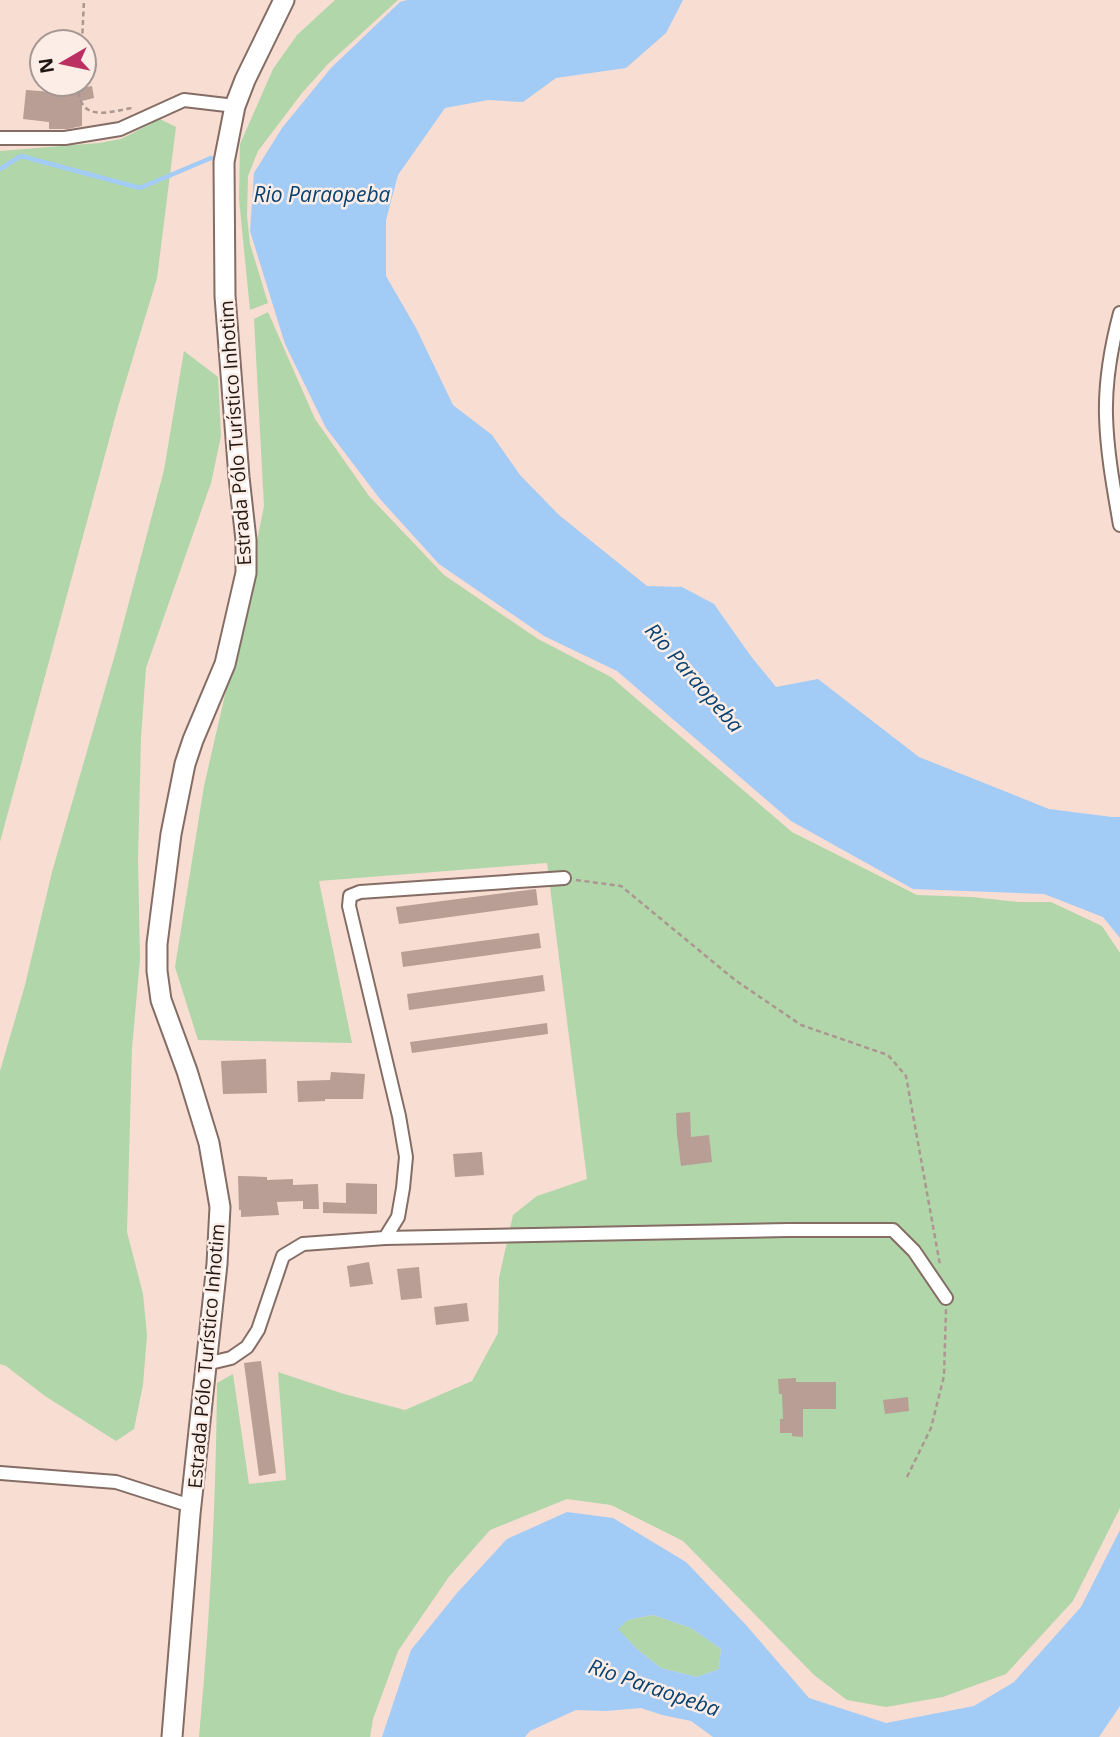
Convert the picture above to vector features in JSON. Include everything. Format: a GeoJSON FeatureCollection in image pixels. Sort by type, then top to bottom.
{"type":"FeatureCollection","features":[{"type":"Feature","properties":{"kind":"main road","name":"Estrada Pólo Turístico Inhotim"},"geometry":{"type":"LineString","coordinates":[[172,1737],[191,1506],[217,1265],[220,1207],[209,1143],[161,1000],[157,944],[171,834],[185,764],[225,664],[246,573],[246,540],[225,296],[225,162],[235,106],[284,0]]}},
{"type":"Feature","properties":{"kind":"street"},"geometry":{"type":"LineString","coordinates":[[0,138],[65,138],[120,129],[184,100],[235,106]]}},
{"type":"Feature","properties":{"kind":"street"},"geometry":{"type":"LineString","coordinates":[[1120,313],[1108,367],[1106,392],[1106,419],[1120,526]]}},
{"type":"Feature","properties":{"kind":"street"},"geometry":{"type":"LineString","coordinates":[[1106,392],[1120,391]]}},
{"type":"Feature","properties":{"kind":"street"},"geometry":{"type":"LineString","coordinates":[[386,1238],[398,1217],[406,1157],[399,1116],[349,906],[350,897],[360,892],[564,878]]}},
{"type":"Feature","properties":{"kind":"street"},"geometry":{"type":"LineString","coordinates":[[206,1364],[231,1358],[247,1347],[258,1330],[283,1256],[303,1244],[386,1238],[893,1230],[914,1251],[946,1298]]}},
{"type":"Feature","properties":{"kind":"street"},"geometry":{"type":"LineString","coordinates":[[0,1473],[117,1482],[191,1506]]}},
{"type":"Feature","properties":{"kind":"path"},"geometry":{"type":"LineString","coordinates":[[83,28],[84,0]]}},
{"type":"Feature","properties":{"kind":"path"},"geometry":{"type":"LineString","coordinates":[[80,98],[88,110],[96,112],[134,108]]}},
{"type":"Feature","properties":{"kind":"path"},"geometry":{"type":"LineString","coordinates":[[564,878],[621,886],[735,980],[801,1025],[888,1055],[906,1076],[942,1272]]}},
{"type":"Feature","properties":{"kind":"path"},"geometry":{"type":"LineString","coordinates":[[907,1478],[931,1428],[944,1376],[946,1298]]}},
{"type":"Feature","properties":{"kind":"green space"},"geometry":{"type":"Polygon","coordinates":[[[335,0],[398,0],[328,64],[258,151],[248,176],[247,216],[250,244],[268,303],[250,310],[239,199],[240,144],[273,69],[297,35],[335,0]]]}},
{"type":"Feature","properties":{"kind":"green space"},"geometry":{"type":"Polygon","coordinates":[[[160,119],[176,127],[157,278],[118,407],[0,842],[0,151],[121,139],[160,119]]]}},
{"type":"Feature","properties":{"kind":"green space"},"geometry":{"type":"Polygon","coordinates":[[[268,312],[315,419],[369,496],[444,575],[538,639],[611,677],[792,832],[917,895],[1051,902],[1102,926],[1120,953],[1120,1508],[1073,1601],[1006,1674],[943,1697],[886,1707],[847,1700],[814,1675],[683,1541],[611,1505],[567,1499],[490,1530],[448,1578],[398,1651],[373,1719],[370,1737],[199,1737],[212,1560],[217,1383],[233,1374],[249,1484],[286,1480],[278,1372],[344,1394],[405,1410],[472,1381],[498,1333],[499,1278],[513,1215],[537,1196],[587,1179],[547,863],[319,881],[352,1043],[198,1040],[175,967],[204,786],[264,506],[254,319],[268,312]]]}},
{"type":"Feature","properties":{"kind":"green space"},"geometry":{"type":"Polygon","coordinates":[[[184,351],[218,377],[221,436],[211,483],[146,668],[138,859],[140,959],[132,1048],[127,1232],[143,1294],[147,1335],[143,1385],[134,1429],[116,1441],[0,1364],[0,1071],[25,985],[52,872],[116,651],[164,470],[184,351]]]}},
{"type":"Feature","properties":{"kind":"green space"},"geometry":{"type":"Polygon","coordinates":[[[653,1615],[691,1628],[721,1649],[719,1669],[697,1677],[661,1668],[617,1629],[628,1620],[653,1615]]]}},
{"type":"Feature","properties":{"kind":"water","name":"Rio Paraopeba"},"geometry":{"type":"Polygon","coordinates":[[[683,0],[666,33],[626,68],[556,78],[523,102],[488,100],[445,108],[398,175],[386,220],[386,276],[416,328],[453,405],[492,435],[520,475],[559,515],[647,586],[682,587],[714,604],[776,687],[818,679],[919,757],[1049,809],[1120,817],[1120,938],[1103,917],[1044,894],[913,889],[791,821],[617,671],[544,636],[439,564],[380,499],[326,428],[285,344],[250,231],[254,173],[282,128],[331,68],[400,2],[683,0]]]}},
{"type":"Feature","properties":{"kind":"water","name":"Rio Paraopeba"},"geometry":{"type":"Polygon","coordinates":[[[567,1512],[613,1518],[686,1562],[746,1625],[809,1698],[886,1723],[974,1706],[1014,1682],[1081,1607],[1120,1530],[1120,1706],[1099,1737],[713,1737],[691,1721],[641,1708],[576,1710],[530,1731],[525,1737],[382,1737],[411,1650],[457,1593],[507,1539],[567,1512]],[[653,1615],[628,1620],[618,1629],[661,1668],[697,1677],[719,1669],[721,1649],[691,1628],[653,1615]]]}},
{"type":"Feature","properties":{"kind":"building"},"geometry":{"type":"Polygon","coordinates":[[[26,90],[28,98],[94,98],[82,101],[82,126],[49,129],[49,122],[23,119],[26,90]]]}},
{"type":"Feature","properties":{"kind":"building"},"geometry":{"type":"Polygon","coordinates":[[[536,889],[538,905],[399,924],[396,907],[536,889]]]}},
{"type":"Feature","properties":{"kind":"building"},"geometry":{"type":"Polygon","coordinates":[[[539,933],[541,948],[403,967],[401,952],[539,933]]]}},
{"type":"Feature","properties":{"kind":"building"},"geometry":{"type":"Polygon","coordinates":[[[543,975],[545,991],[409,1010],[407,994],[543,975]]]}},
{"type":"Feature","properties":{"kind":"building"},"geometry":{"type":"Polygon","coordinates":[[[547,1023],[548,1034],[412,1053],[410,1042],[547,1023]]]}},
{"type":"Feature","properties":{"kind":"building"},"geometry":{"type":"Polygon","coordinates":[[[266,1059],[267,1093],[223,1094],[221,1061],[266,1059]]]}},
{"type":"Feature","properties":{"kind":"building"},"geometry":{"type":"Polygon","coordinates":[[[331,1072],[365,1074],[363,1099],[298,1102],[297,1081],[330,1080],[331,1072]]]}},
{"type":"Feature","properties":{"kind":"building"},"geometry":{"type":"Polygon","coordinates":[[[690,1112],[691,1137],[709,1135],[712,1162],[681,1166],[676,1113],[690,1112]]]}},
{"type":"Feature","properties":{"kind":"building"},"geometry":{"type":"Polygon","coordinates":[[[482,1152],[484,1175],[455,1177],[453,1154],[482,1152]]]}},
{"type":"Feature","properties":{"kind":"building"},"geometry":{"type":"Polygon","coordinates":[[[238,1176],[267,1177],[267,1180],[293,1179],[293,1185],[318,1184],[319,1209],[303,1209],[303,1201],[277,1202],[279,1215],[241,1217],[238,1176]]]}},
{"type":"Feature","properties":{"kind":"building"},"geometry":{"type":"Polygon","coordinates":[[[346,1183],[377,1184],[377,1214],[323,1213],[323,1202],[346,1203],[346,1183]]]}},
{"type":"Feature","properties":{"kind":"building"},"geometry":{"type":"Polygon","coordinates":[[[369,1262],[373,1284],[350,1287],[347,1266],[369,1262]]]}},
{"type":"Feature","properties":{"kind":"building"},"geometry":{"type":"Polygon","coordinates":[[[419,1267],[422,1298],[401,1300],[397,1269],[419,1267]]]}},
{"type":"Feature","properties":{"kind":"building"},"geometry":{"type":"Polygon","coordinates":[[[467,1303],[469,1321],[436,1325],[434,1307],[467,1303]]]}},
{"type":"Feature","properties":{"kind":"building"},"geometry":{"type":"Polygon","coordinates":[[[261,1361],[276,1473],[259,1476],[244,1363],[261,1361]]]}},
{"type":"Feature","properties":{"kind":"building"},"geometry":{"type":"Polygon","coordinates":[[[796,1378],[796,1382],[836,1382],[836,1409],[803,1409],[803,1437],[780,1433],[780,1419],[783,1419],[782,1394],[779,1394],[778,1379],[796,1378]]]}},
{"type":"Feature","properties":{"kind":"building"},"geometry":{"type":"Polygon","coordinates":[[[908,1397],[909,1411],[885,1414],[883,1400],[908,1397]]]}},
{"type":"Feature","properties":{"kind":"waterway"},"geometry":{"type":"LineString","coordinates":[[0,169],[21,156],[140,188],[211,158]]}}]}
